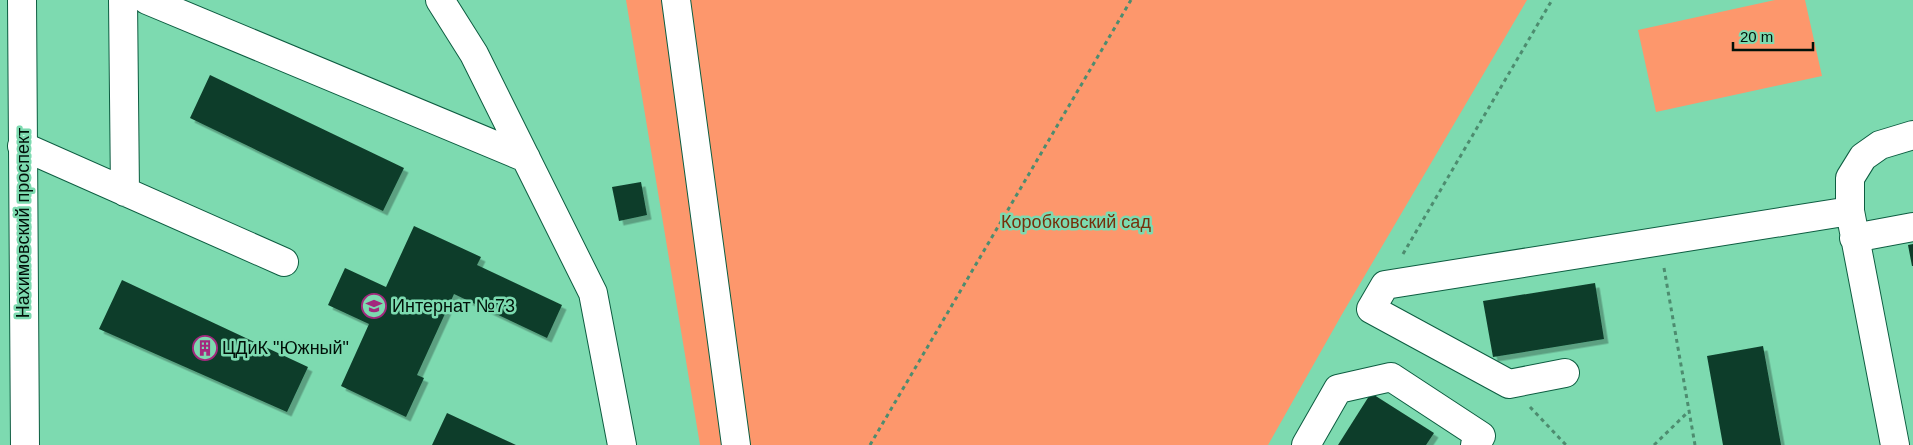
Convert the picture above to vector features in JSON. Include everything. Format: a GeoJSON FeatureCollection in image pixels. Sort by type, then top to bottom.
{"type":"FeatureCollection","features":[{"type":"Feature","properties":{"kind":"main road","name":"Нахимовский проспект"},"geometry":{"type":"LineString","coordinates":[[22,0],[24,445]]}},
{"type":"Feature","properties":{"kind":"main road"},"geometry":{"type":"LineString","coordinates":[[123,0],[125,192]]}},
{"type":"Feature","properties":{"kind":"main road"},"geometry":{"type":"LineString","coordinates":[[147,0],[526,158]]}},
{"type":"Feature","properties":{"kind":"main road"},"geometry":{"type":"LineString","coordinates":[[440,0],[474,54],[593,293],[622,445]]}},
{"type":"Feature","properties":{"kind":"main road"},"geometry":{"type":"LineString","coordinates":[[676,0],[736,445]]}},
{"type":"Feature","properties":{"kind":"main road"},"geometry":{"type":"LineString","coordinates":[[1896,445],[1854,238],[1850,211],[1850,178],[1863,157],[1880,145],[1913,135]]}},
{"type":"Feature","properties":{"kind":"main road"},"geometry":{"type":"LineString","coordinates":[[22,146],[284,262]]}},
{"type":"Feature","properties":{"kind":"main road"},"geometry":{"type":"LineString","coordinates":[[1565,374],[1510,384],[1371,309],[1385,285],[1850,211]]}},
{"type":"Feature","properties":{"kind":"main road"},"geometry":{"type":"LineString","coordinates":[[1854,238],[1913,227]]}},
{"type":"Feature","properties":{"kind":"main road"},"geometry":{"type":"LineString","coordinates":[[1306,445],[1338,389],[1391,378],[1481,436],[1475,445]]}},
{"type":"Feature","properties":{"kind":"path"},"geometry":{"type":"LineString","coordinates":[[870,445],[1131,0]]}},
{"type":"Feature","properties":{"kind":"path"},"geometry":{"type":"LineString","coordinates":[[1385,285],[1552,0]]}},
{"type":"Feature","properties":{"kind":"path"},"geometry":{"type":"LineString","coordinates":[[1659,240],[1695,445]]}},
{"type":"Feature","properties":{"kind":"path"},"geometry":{"type":"LineString","coordinates":[[1510,384],[1566,445]]}},
{"type":"Feature","properties":{"kind":"path"},"geometry":{"type":"LineString","coordinates":[[1654,445],[1689,410]]}},
{"type":"Feature","properties":{"kind":"green space","name":"Коробковский сад"},"geometry":{"type":"Polygon","coordinates":[[[626,0],[1527,0],[1341,316],[1268,445],[700,445],[626,0]]]}},
{"type":"Feature","properties":{"kind":"green space"},"geometry":{"type":"Polygon","coordinates":[[[1775,0],[1805,0],[1822,76],[1656,112],[1638,30],[1775,0]]]}},
{"type":"Feature","properties":{"kind":"building"},"geometry":{"type":"Polygon","coordinates":[[[210,75],[404,168],[383,211],[190,118],[210,75]]]}},
{"type":"Feature","properties":{"kind":"building"},"geometry":{"type":"Polygon","coordinates":[[[641,182],[647,215],[619,221],[612,187],[641,182]]]}},
{"type":"Feature","properties":{"kind":"building"},"geometry":{"type":"Polygon","coordinates":[[[414,226],[481,257],[477,265],[562,305],[547,338],[454,294],[417,375],[424,378],[406,417],[341,386],[369,324],[328,305],[345,268],[386,287],[414,226]]]}},
{"type":"Feature","properties":{"kind":"building"},"geometry":{"type":"Polygon","coordinates":[[[1913,244],[1913,266],[1912,266],[1908,245],[1913,244]]]}},
{"type":"Feature","properties":{"kind":"building","name":"ЦДиК \"Южный\""},"geometry":{"type":"Polygon","coordinates":[[[122,280],[308,367],[287,412],[99,329],[122,280]]]}},
{"type":"Feature","properties":{"kind":"building"},"geometry":{"type":"Polygon","coordinates":[[[1595,283],[1604,339],[1493,357],[1483,301],[1595,283]]]}},
{"type":"Feature","properties":{"kind":"building"},"geometry":{"type":"Polygon","coordinates":[[[1763,346],[1781,445],[1723,445],[1707,356],[1763,346]]]}},
{"type":"Feature","properties":{"kind":"building"},"geometry":{"type":"Polygon","coordinates":[[[1371,393],[1434,433],[1426,445],[1338,445],[1371,393]]]}},
{"type":"Feature","properties":{"kind":"building"},"geometry":{"type":"Polygon","coordinates":[[[447,413],[516,445],[432,445],[447,413]]]}},
{"type":"Feature","properties":{"kind":"place","name":"Интернат №73"},"geometry":{"type":"Point","coordinates":[374,306]}},
{"type":"Feature","properties":{"kind":"place","name":"ЦДиК \"Южный\""},"geometry":{"type":"Point","coordinates":[205,348]}}]}
